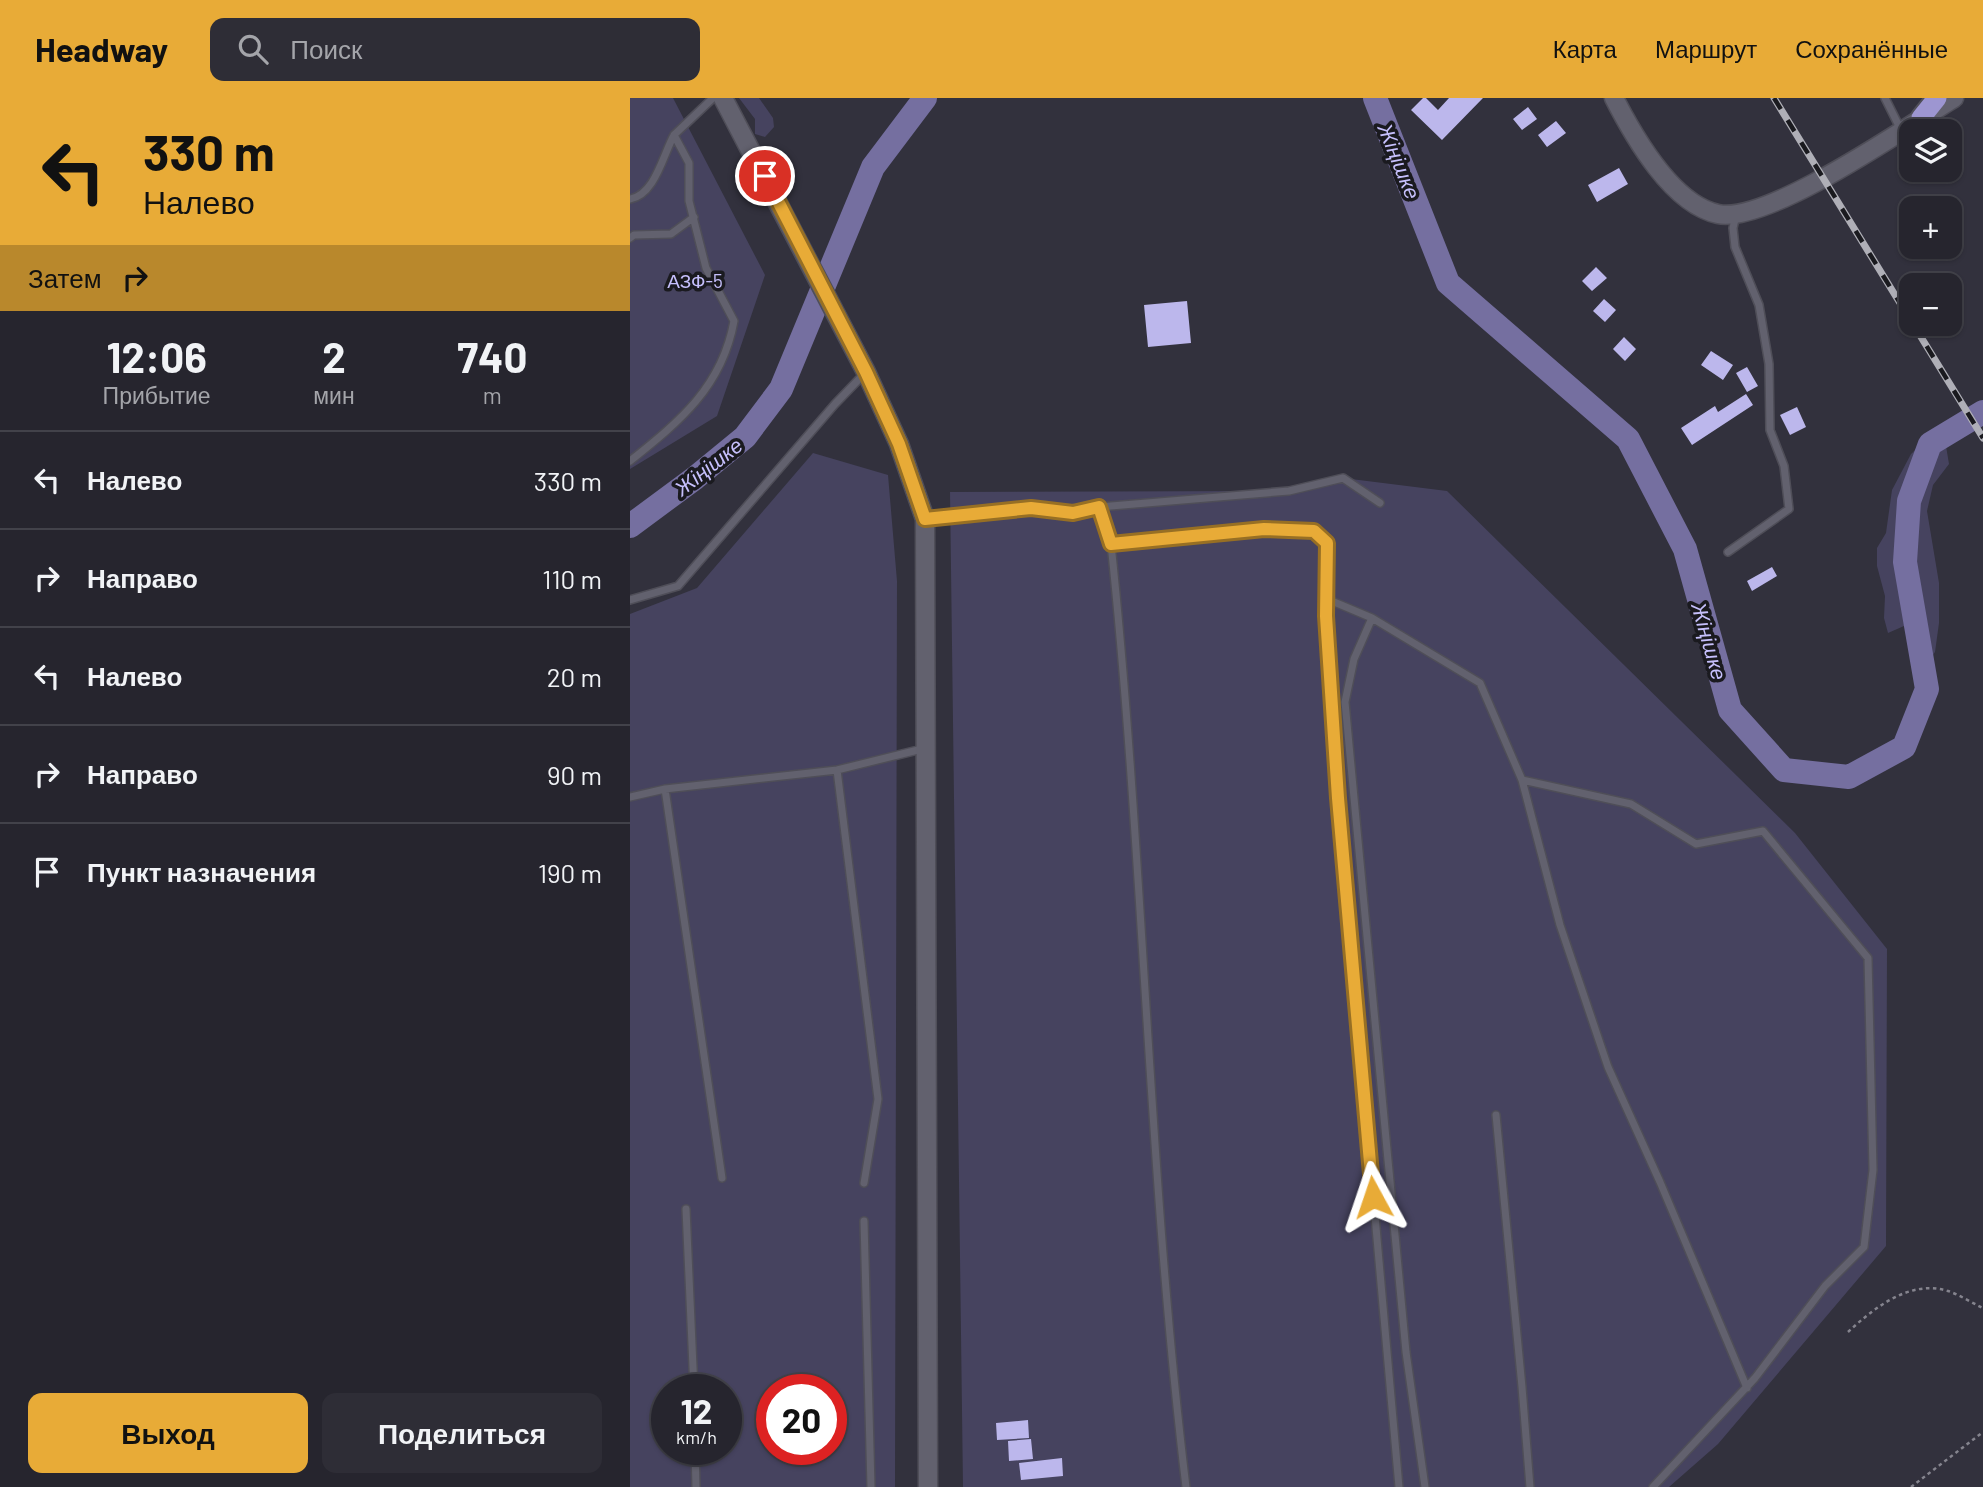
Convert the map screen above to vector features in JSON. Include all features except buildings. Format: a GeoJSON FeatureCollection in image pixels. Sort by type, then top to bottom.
{"type":"FeatureCollection","features":[{"type":"Feature","properties":{"kind":"highway"},"geometry":{"type":"LineString","coordinates":[[1922,118],[1937,98]]}},
{"type":"Feature","properties":{"kind":"street"},"geometry":{"type":"LineString","coordinates":[[723,98],[864,367],[899,444],[925,519],[928,1487]]}},
{"type":"Feature","properties":{"kind":"street"},"geometry":{"type":"LineString","coordinates":[[1614,98],[1627,123],[1674,188],[1695,204],[1718,214],[1737,214],[1776,201],[1824,179],[1899,132]]}},
{"type":"Feature","properties":{"kind":"street"},"geometry":{"type":"LineString","coordinates":[[1922,118],[1954,98]]}},
{"type":"Feature","properties":{"kind":"lane"},"geometry":{"type":"LineString","coordinates":[[630,199],[637,198],[652,185],[674,135],[713,98]]}},
{"type":"Feature","properties":{"kind":"lane"},"geometry":{"type":"LineString","coordinates":[[1885,98],[1899,124]]}},
{"type":"Feature","properties":{"kind":"lane"},"geometry":{"type":"LineString","coordinates":[[630,461],[677,424],[711,382],[734,321],[706,268],[689,201],[689,163],[674,135]]}},
{"type":"Feature","properties":{"kind":"lane"},"geometry":{"type":"LineString","coordinates":[[1728,552],[1789,509],[1784,466],[1770,430],[1769,364],[1759,305],[1735,247],[1733,228],[1737,214]]}},
{"type":"Feature","properties":{"kind":"lane"},"geometry":{"type":"LineString","coordinates":[[630,238],[635,235],[671,234],[694,217]]}},
{"type":"Feature","properties":{"kind":"lane"},"geometry":{"type":"LineString","coordinates":[[630,600],[678,586],[864,367]]}},
{"type":"Feature","properties":{"kind":"lane"},"geometry":{"type":"LineString","coordinates":[[925,519],[1031,508],[1073,513],[1099,507],[1289,491],[1343,478],[1380,503]]}},
{"type":"Feature","properties":{"kind":"lane"},"geometry":{"type":"LineString","coordinates":[[1099,507],[1111,544],[1122,651],[1146,1028],[1186,1487]]}},
{"type":"Feature","properties":{"kind":"lane"},"geometry":{"type":"LineString","coordinates":[[1111,544],[1264,529],[1314,531],[1327,543],[1327,599],[1338,798],[1399,1487]]}},
{"type":"Feature","properties":{"kind":"lane"},"geometry":{"type":"LineString","coordinates":[[1327,599],[1372,618],[1480,683],[1521,780],[1560,925],[1608,1067],[1660,1182],[1746,1388]]}},
{"type":"Feature","properties":{"kind":"lane"},"geometry":{"type":"LineString","coordinates":[[1372,618],[1354,659],[1345,702],[1406,1352],[1424,1487]]}},
{"type":"Feature","properties":{"kind":"lane"},"geometry":{"type":"LineString","coordinates":[[630,797],[665,789],[837,770],[918,750],[926,744]]}},
{"type":"Feature","properties":{"kind":"lane"},"geometry":{"type":"LineString","coordinates":[[837,770],[878,1099],[864,1183]]}},
{"type":"Feature","properties":{"kind":"lane"},"geometry":{"type":"LineString","coordinates":[[1521,780],[1631,804],[1696,844],[1763,831],[1868,958],[1873,1170],[1864,1247],[1825,1286],[1746,1388],[1653,1487]]}},
{"type":"Feature","properties":{"kind":"lane"},"geometry":{"type":"LineString","coordinates":[[665,789],[722,1178]]}},
{"type":"Feature","properties":{"kind":"lane"},"geometry":{"type":"LineString","coordinates":[[1496,1115],[1530,1487]]}},
{"type":"Feature","properties":{"kind":"lane"},"geometry":{"type":"LineString","coordinates":[[686,1209],[694,1374]]}},
{"type":"Feature","properties":{"kind":"lane"},"geometry":{"type":"LineString","coordinates":[[864,1221],[871,1487]]}},
{"type":"Feature","properties":{"kind":"lane"},"geometry":{"type":"LineString","coordinates":[[695,1465],[696,1487]]}},
{"type":"Feature","properties":{"kind":"path"},"geometry":{"type":"LineString","coordinates":[[1849,1332],[1869,1312],[1910,1291],[1947,1291],[1983,1308]]}},
{"type":"Feature","properties":{"kind":"path"},"geometry":{"type":"LineString","coordinates":[[1911,1487],[1983,1432]]}},
{"type":"Feature","properties":{"kind":"green space","name":"АЗФ-5"},"geometry":{"type":"Polygon","coordinates":[[[630,98],[673,98],[765,275],[717,416],[630,469],[630,98]]]}},
{"type":"Feature","properties":{"kind":"green space"},"geometry":{"type":"Polygon","coordinates":[[[739,98],[759,98],[773,118],[774,127],[765,137],[755,134],[755,119],[739,98]]]}},
{"type":"Feature","properties":{"kind":"green space"},"geometry":{"type":"Polygon","coordinates":[[[1929,437],[1945,440],[1949,464],[1933,485],[1927,511],[1939,583],[1939,623],[1935,652],[1931,658],[1917,661],[1904,626],[1888,633],[1884,618],[1885,596],[1877,566],[1877,548],[1886,533],[1892,490],[1911,454],[1929,437]]]}},
{"type":"Feature","properties":{"kind":"green space"},"geometry":{"type":"Polygon","coordinates":[[[813,453],[888,475],[897,581],[895,1487],[630,1487],[630,614],[697,588],[813,453]]]}},
{"type":"Feature","properties":{"kind":"green space"},"geometry":{"type":"Polygon","coordinates":[[[1343,478],[1447,491],[1795,833],[1887,949],[1886,1246],[1718,1444],[1669,1487],[963,1487],[950,492],[1289,491],[1343,478]]]}},
{"type":"Feature","properties":{"kind":"waterway","name":"Жіңішке"},"geometry":{"type":"LineString","coordinates":[[630,526],[745,437],[781,389],[873,167],[925,98]]}},
{"type":"Feature","properties":{"kind":"waterway","name":"Жіңішке"},"geometry":{"type":"LineString","coordinates":[[1375,98],[1448,283],[1628,439],[1685,549],[1730,710],[1784,770],[1849,777],[1904,747],[1927,689],[1905,562],[1909,501],[1930,444],[1983,412]]}},
{"type":"Feature","properties":{"kind":"railway"},"geometry":{"type":"LineString","coordinates":[[1774,98],[1899,301]]}},
{"type":"Feature","properties":{"kind":"railway"},"geometry":{"type":"LineString","coordinates":[[1920,336],[1983,438]]}},
{"type":"Feature","properties":{"kind":"route"},"geometry":{"type":"LineString","coordinates":[[765,176],[866,372],[899,444],[925,519],[1031,508],[1073,513],[1099,507],[1111,544],[1264,529],[1314,531],[1327,543],[1326,616],[1338,798],[1373,1197]]}}]}
